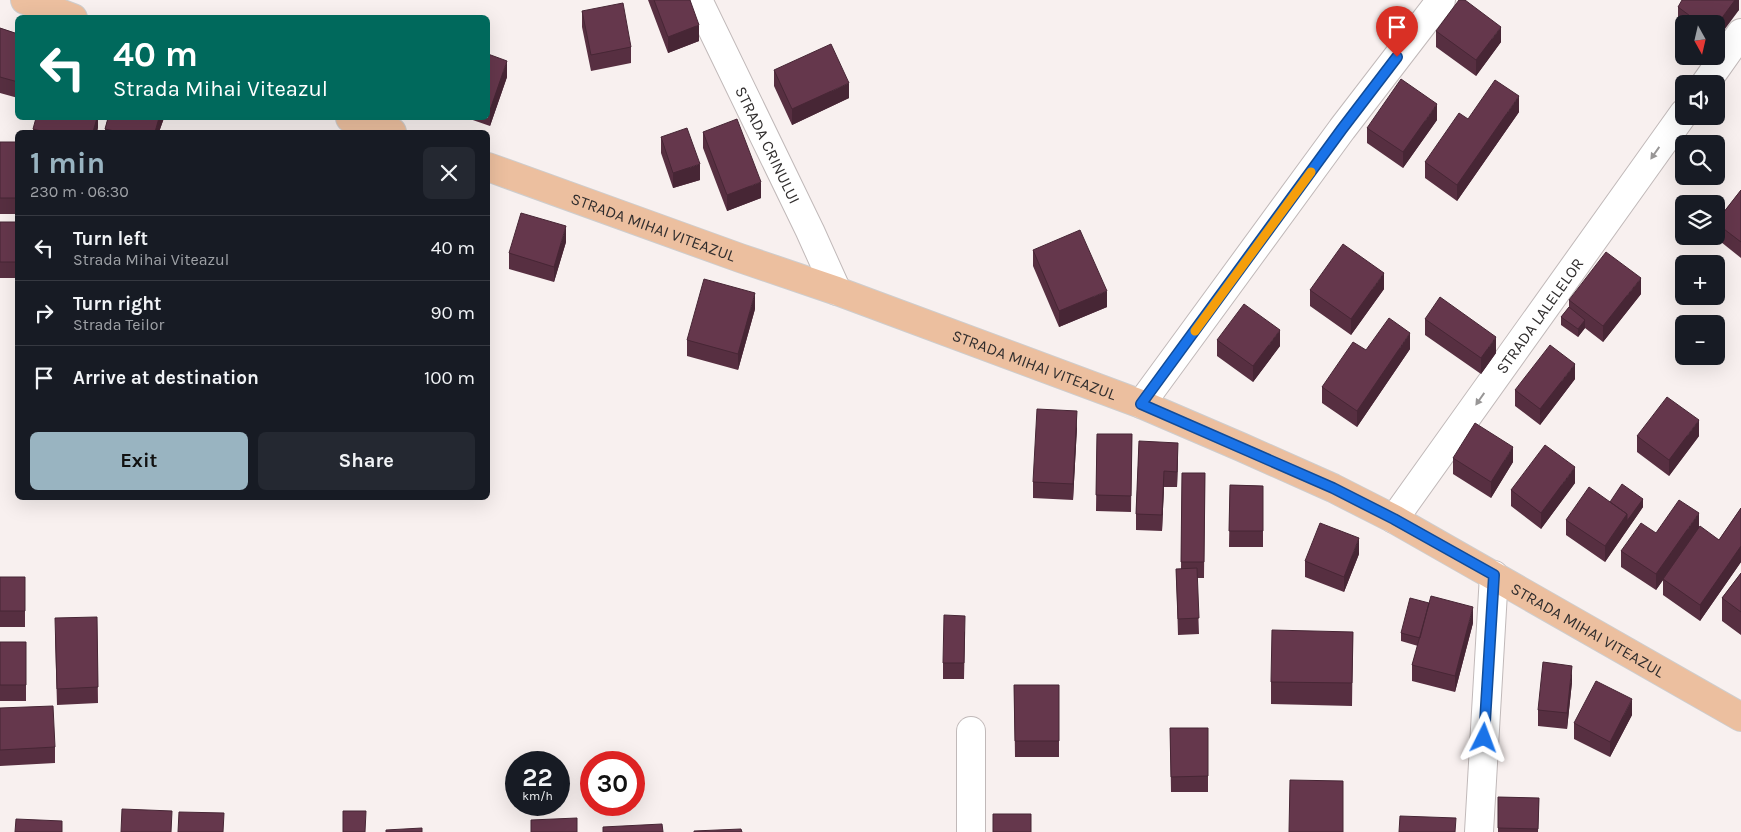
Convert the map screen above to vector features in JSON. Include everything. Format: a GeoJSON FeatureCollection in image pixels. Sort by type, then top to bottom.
{"type":"FeatureCollection","features":[{"type":"Feature","properties":{"kind":"main road"},"geometry":{"type":"LineString","coordinates":[[25,0],[65,15]]}},
{"type":"Feature","properties":{"kind":"main road"},"geometry":{"type":"LineString","coordinates":[[356,120],[386,130]]}},
{"type":"Feature","properties":{"kind":"main road","name":"STRADA MIHAI VITEAZUL"},"geometry":{"type":"LineString","coordinates":[[490,168],[837,291],[1141,404],[1333,488],[1394,519],[1494,575],[1741,717]]}},
{"type":"Feature","properties":{"kind":"street","name":"STRADA CRINULUI"},"geometry":{"type":"LineString","coordinates":[[698,0],[810,230],[837,291]]}},
{"type":"Feature","properties":{"kind":"street"},"geometry":{"type":"LineString","coordinates":[[1141,404],[1342,129],[1441,0]]}},
{"type":"Feature","properties":{"kind":"street"},"geometry":{"type":"LineString","coordinates":[[1711,75],[1741,33]]}},
{"type":"Feature","properties":{"kind":"street","name":"STRADA LALELELOR"},"geometry":{"type":"LineString","coordinates":[[1394,519],[1675,125]]}},
{"type":"Feature","properties":{"kind":"street"},"geometry":{"type":"LineString","coordinates":[[1479,832],[1485,700],[1494,575]]}},
{"type":"Feature","properties":{"kind":"street"},"geometry":{"type":"LineString","coordinates":[[971,732],[971,832]]}},
{"type":"Feature","properties":{"kind":"building"},"geometry":{"type":"Polygon","coordinates":[[[654,0],[690,0],[699,25],[668,37],[654,0]]]}},
{"type":"Feature","properties":{"kind":"building"},"geometry":{"type":"Polygon","coordinates":[[[1459,0],[1465,0],[1501,27],[1476,60],[1436,31],[1459,0]]]}},
{"type":"Feature","properties":{"kind":"building"},"geometry":{"type":"Polygon","coordinates":[[[1682,0],[1735,0],[1724,15],[1689,15],[1678,7],[1682,0]]]}},
{"type":"Feature","properties":{"kind":"building"},"geometry":{"type":"Polygon","coordinates":[[[623,3],[631,47],[591,55],[582,11],[623,3]]]}},
{"type":"Feature","properties":{"kind":"building"},"geometry":{"type":"Polygon","coordinates":[[[0,28],[15,33],[15,81],[0,77],[0,28]]]}},
{"type":"Feature","properties":{"kind":"building"},"geometry":{"type":"Polygon","coordinates":[[[831,44],[849,83],[792,109],[774,70],[831,44]]]}},
{"type":"Feature","properties":{"kind":"building"},"geometry":{"type":"Polygon","coordinates":[[[490,55],[507,61],[490,110],[490,55]]]}},
{"type":"Feature","properties":{"kind":"building"},"geometry":{"type":"Polygon","coordinates":[[[1401,79],[1437,104],[1403,152],[1367,128],[1401,79]]]}},
{"type":"Feature","properties":{"kind":"building"},"geometry":{"type":"Polygon","coordinates":[[[1495,80],[1519,96],[1457,185],[1425,162],[1459,113],[1468,119],[1495,80]]]}},
{"type":"Feature","properties":{"kind":"building"},"geometry":{"type":"Polygon","coordinates":[[[737,119],[761,182],[727,195],[703,132],[737,119]]]}},
{"type":"Feature","properties":{"kind":"building"},"geometry":{"type":"Polygon","coordinates":[[[35,120],[96,120],[94,130],[33,129],[35,120]]]}},
{"type":"Feature","properties":{"kind":"building"},"geometry":{"type":"Polygon","coordinates":[[[107,120],[158,120],[156,130],[105,129],[107,120]]]}},
{"type":"Feature","properties":{"kind":"building"},"geometry":{"type":"Polygon","coordinates":[[[687,128],[700,164],[673,173],[661,137],[687,128]]]}},
{"type":"Feature","properties":{"kind":"building"},"geometry":{"type":"Polygon","coordinates":[[[0,142],[15,142],[15,198],[0,198],[0,142]]]}},
{"type":"Feature","properties":{"kind":"building"},"geometry":{"type":"Polygon","coordinates":[[[1741,190],[1741,242],[1725,230],[1725,210],[1741,190]]]}},
{"type":"Feature","properties":{"kind":"building"},"geometry":{"type":"Polygon","coordinates":[[[521,213],[566,226],[554,267],[509,253],[521,213]]]}},
{"type":"Feature","properties":{"kind":"building"},"geometry":{"type":"Polygon","coordinates":[[[0,222],[15,222],[15,262],[0,262],[0,222]]]}},
{"type":"Feature","properties":{"kind":"building"},"geometry":{"type":"Polygon","coordinates":[[[1080,230],[1107,291],[1059,311],[1033,250],[1080,230]]]}},
{"type":"Feature","properties":{"kind":"building"},"geometry":{"type":"Polygon","coordinates":[[[1343,244],[1384,273],[1351,319],[1310,290],[1343,244]]]}},
{"type":"Feature","properties":{"kind":"building"},"geometry":{"type":"Polygon","coordinates":[[[1606,252],[1641,278],[1603,326],[1569,300],[1606,252]]]}},
{"type":"Feature","properties":{"kind":"building"},"geometry":{"type":"Polygon","coordinates":[[[704,279],[755,293],[738,354],[687,340],[704,279]]]}},
{"type":"Feature","properties":{"kind":"building"},"geometry":{"type":"Polygon","coordinates":[[[1440,297],[1496,337],[1481,358],[1425,319],[1440,297]]]}},
{"type":"Feature","properties":{"kind":"building"},"geometry":{"type":"Polygon","coordinates":[[[1244,304],[1280,330],[1253,366],[1217,340],[1244,304]]]}},
{"type":"Feature","properties":{"kind":"building"},"geometry":{"type":"Polygon","coordinates":[[[1569,307],[1585,320],[1578,329],[1561,317],[1569,307]]]}},
{"type":"Feature","properties":{"kind":"building"},"geometry":{"type":"Polygon","coordinates":[[[1389,318],[1410,333],[1357,411],[1322,387],[1353,342],[1366,350],[1389,318]]]}},
{"type":"Feature","properties":{"kind":"building"},"geometry":{"type":"Polygon","coordinates":[[[1550,345],[1575,364],[1540,409],[1515,390],[1550,345]]]}},
{"type":"Feature","properties":{"kind":"building"},"geometry":{"type":"Polygon","coordinates":[[[1667,397],[1699,420],[1669,460],[1637,436],[1667,397]]]}},
{"type":"Feature","properties":{"kind":"building"},"geometry":{"type":"Polygon","coordinates":[[[1037,409],[1077,411],[1073,484],[1033,482],[1037,409]]]}},
{"type":"Feature","properties":{"kind":"building"},"geometry":{"type":"Polygon","coordinates":[[[1475,423],[1513,447],[1491,482],[1453,458],[1475,423]]]}},
{"type":"Feature","properties":{"kind":"building"},"geometry":{"type":"Polygon","coordinates":[[[1097,434],[1132,434],[1131,496],[1096,495],[1097,434]]]}},
{"type":"Feature","properties":{"kind":"building"},"geometry":{"type":"Polygon","coordinates":[[[1139,441],[1178,443],[1177,472],[1164,471],[1162,515],[1136,514],[1139,441]]]}},
{"type":"Feature","properties":{"kind":"building"},"geometry":{"type":"Polygon","coordinates":[[[1545,445],[1575,467],[1541,513],[1511,490],[1545,445]]]}},
{"type":"Feature","properties":{"kind":"building"},"geometry":{"type":"Polygon","coordinates":[[[1182,473],[1205,473],[1204,562],[1181,562],[1182,473]]]}},
{"type":"Feature","properties":{"kind":"building"},"geometry":{"type":"Polygon","coordinates":[[[1622,484],[1643,499],[1627,521],[1627,514],[1610,502],[1622,484]]]}},
{"type":"Feature","properties":{"kind":"building"},"geometry":{"type":"Polygon","coordinates":[[[1230,485],[1263,486],[1263,531],[1229,531],[1230,485]]]}},
{"type":"Feature","properties":{"kind":"building"},"geometry":{"type":"Polygon","coordinates":[[[1589,487],[1627,514],[1605,546],[1566,520],[1589,487]]]}},
{"type":"Feature","properties":{"kind":"building"},"geometry":{"type":"Polygon","coordinates":[[[1679,500],[1699,513],[1656,574],[1621,551],[1641,523],[1656,533],[1679,500]]]}},
{"type":"Feature","properties":{"kind":"building"},"geometry":{"type":"Polygon","coordinates":[[[1741,508],[1741,546],[1700,605],[1663,579],[1700,526],[1719,540],[1741,508]]]}},
{"type":"Feature","properties":{"kind":"building"},"geometry":{"type":"Polygon","coordinates":[[[1320,523],[1359,538],[1344,577],[1305,561],[1320,523]]]}},
{"type":"Feature","properties":{"kind":"building"},"geometry":{"type":"Polygon","coordinates":[[[1197,568],[1199,618],[1178,619],[1176,569],[1197,568]]]}},
{"type":"Feature","properties":{"kind":"building"},"geometry":{"type":"Polygon","coordinates":[[[1741,573],[1741,612],[1722,598],[1741,573]]]}},
{"type":"Feature","properties":{"kind":"building"},"geometry":{"type":"Polygon","coordinates":[[[0,577],[25,577],[25,611],[0,611],[0,577]]]}},
{"type":"Feature","properties":{"kind":"building"},"geometry":{"type":"Polygon","coordinates":[[[1431,596],[1473,607],[1455,676],[1412,665],[1431,596]]]}},
{"type":"Feature","properties":{"kind":"building"},"geometry":{"type":"Polygon","coordinates":[[[1410,598],[1429,603],[1420,638],[1401,633],[1410,598]]]}},
{"type":"Feature","properties":{"kind":"building"},"geometry":{"type":"Polygon","coordinates":[[[944,615],[965,616],[964,663],[943,663],[944,615]]]}},
{"type":"Feature","properties":{"kind":"building"},"geometry":{"type":"Polygon","coordinates":[[[97,617],[98,687],[57,689],[55,618],[97,617]]]}},
{"type":"Feature","properties":{"kind":"building"},"geometry":{"type":"Polygon","coordinates":[[[1272,630],[1353,632],[1352,683],[1271,682],[1272,630]]]}},
{"type":"Feature","properties":{"kind":"building"},"geometry":{"type":"Polygon","coordinates":[[[0,642],[26,642],[26,685],[0,685],[0,642]]]}},
{"type":"Feature","properties":{"kind":"building"},"geometry":{"type":"Polygon","coordinates":[[[1543,662],[1572,666],[1567,713],[1538,710],[1543,662]]]}},
{"type":"Feature","properties":{"kind":"building"},"geometry":{"type":"Polygon","coordinates":[[[1596,681],[1632,699],[1610,742],[1574,723],[1596,681]]]}},
{"type":"Feature","properties":{"kind":"building"},"geometry":{"type":"Polygon","coordinates":[[[1014,685],[1059,685],[1059,741],[1015,741],[1014,685]]]}},
{"type":"Feature","properties":{"kind":"building"},"geometry":{"type":"Polygon","coordinates":[[[53,706],[55,747],[0,750],[0,708],[53,706]]]}},
{"type":"Feature","properties":{"kind":"building"},"geometry":{"type":"Polygon","coordinates":[[[1170,728],[1208,728],[1208,776],[1171,777],[1170,728]]]}},
{"type":"Feature","properties":{"kind":"building"},"geometry":{"type":"Polygon","coordinates":[[[1290,780],[1343,781],[1343,832],[1289,832],[1290,780]]]}},
{"type":"Feature","properties":{"kind":"building"},"geometry":{"type":"Polygon","coordinates":[[[1498,797],[1539,798],[1538,829],[1498,828],[1498,797]]]}},
{"type":"Feature","properties":{"kind":"building"},"geometry":{"type":"Polygon","coordinates":[[[122,809],[172,811],[171,832],[121,832],[122,809]]]}},
{"type":"Feature","properties":{"kind":"building"},"geometry":{"type":"Polygon","coordinates":[[[343,811],[366,811],[365,832],[343,832],[343,811]]]}},
{"type":"Feature","properties":{"kind":"building"},"geometry":{"type":"Polygon","coordinates":[[[179,812],[224,813],[223,832],[178,832],[179,812]]]}},
{"type":"Feature","properties":{"kind":"building"},"geometry":{"type":"Polygon","coordinates":[[[993,814],[1031,814],[1031,832],[993,832],[993,814]]]}},
{"type":"Feature","properties":{"kind":"building"},"geometry":{"type":"Polygon","coordinates":[[[1400,816],[1456,818],[1455,832],[1399,832],[1400,816]]]}},
{"type":"Feature","properties":{"kind":"building"},"geometry":{"type":"Polygon","coordinates":[[[577,818],[577,832],[531,832],[531,820],[577,818]]]}},
{"type":"Feature","properties":{"kind":"building"},"geometry":{"type":"Polygon","coordinates":[[[16,819],[62,821],[62,832],[15,832],[16,819]]]}},
{"type":"Feature","properties":{"kind":"building"},"geometry":{"type":"Polygon","coordinates":[[[662,824],[663,832],[603,832],[603,827],[662,824]]]}},
{"type":"Feature","properties":{"kind":"building"},"geometry":{"type":"Polygon","coordinates":[[[422,828],[422,832],[386,832],[386,830],[422,828]]]}},
{"type":"Feature","properties":{"kind":"building"},"geometry":{"type":"Polygon","coordinates":[[[741,829],[742,832],[694,832],[694,831],[741,829]]]}},
{"type":"Feature","properties":{"kind":"slow traffic"},"geometry":{"type":"LineString","coordinates":[[1195,331],[1311,172]]}},
{"type":"Feature","properties":{"kind":"route"},"geometry":{"type":"LineString","coordinates":[[1397,57],[1342,129],[1141,404],[1333,488],[1394,519],[1494,575],[1484,738]]}}]}
